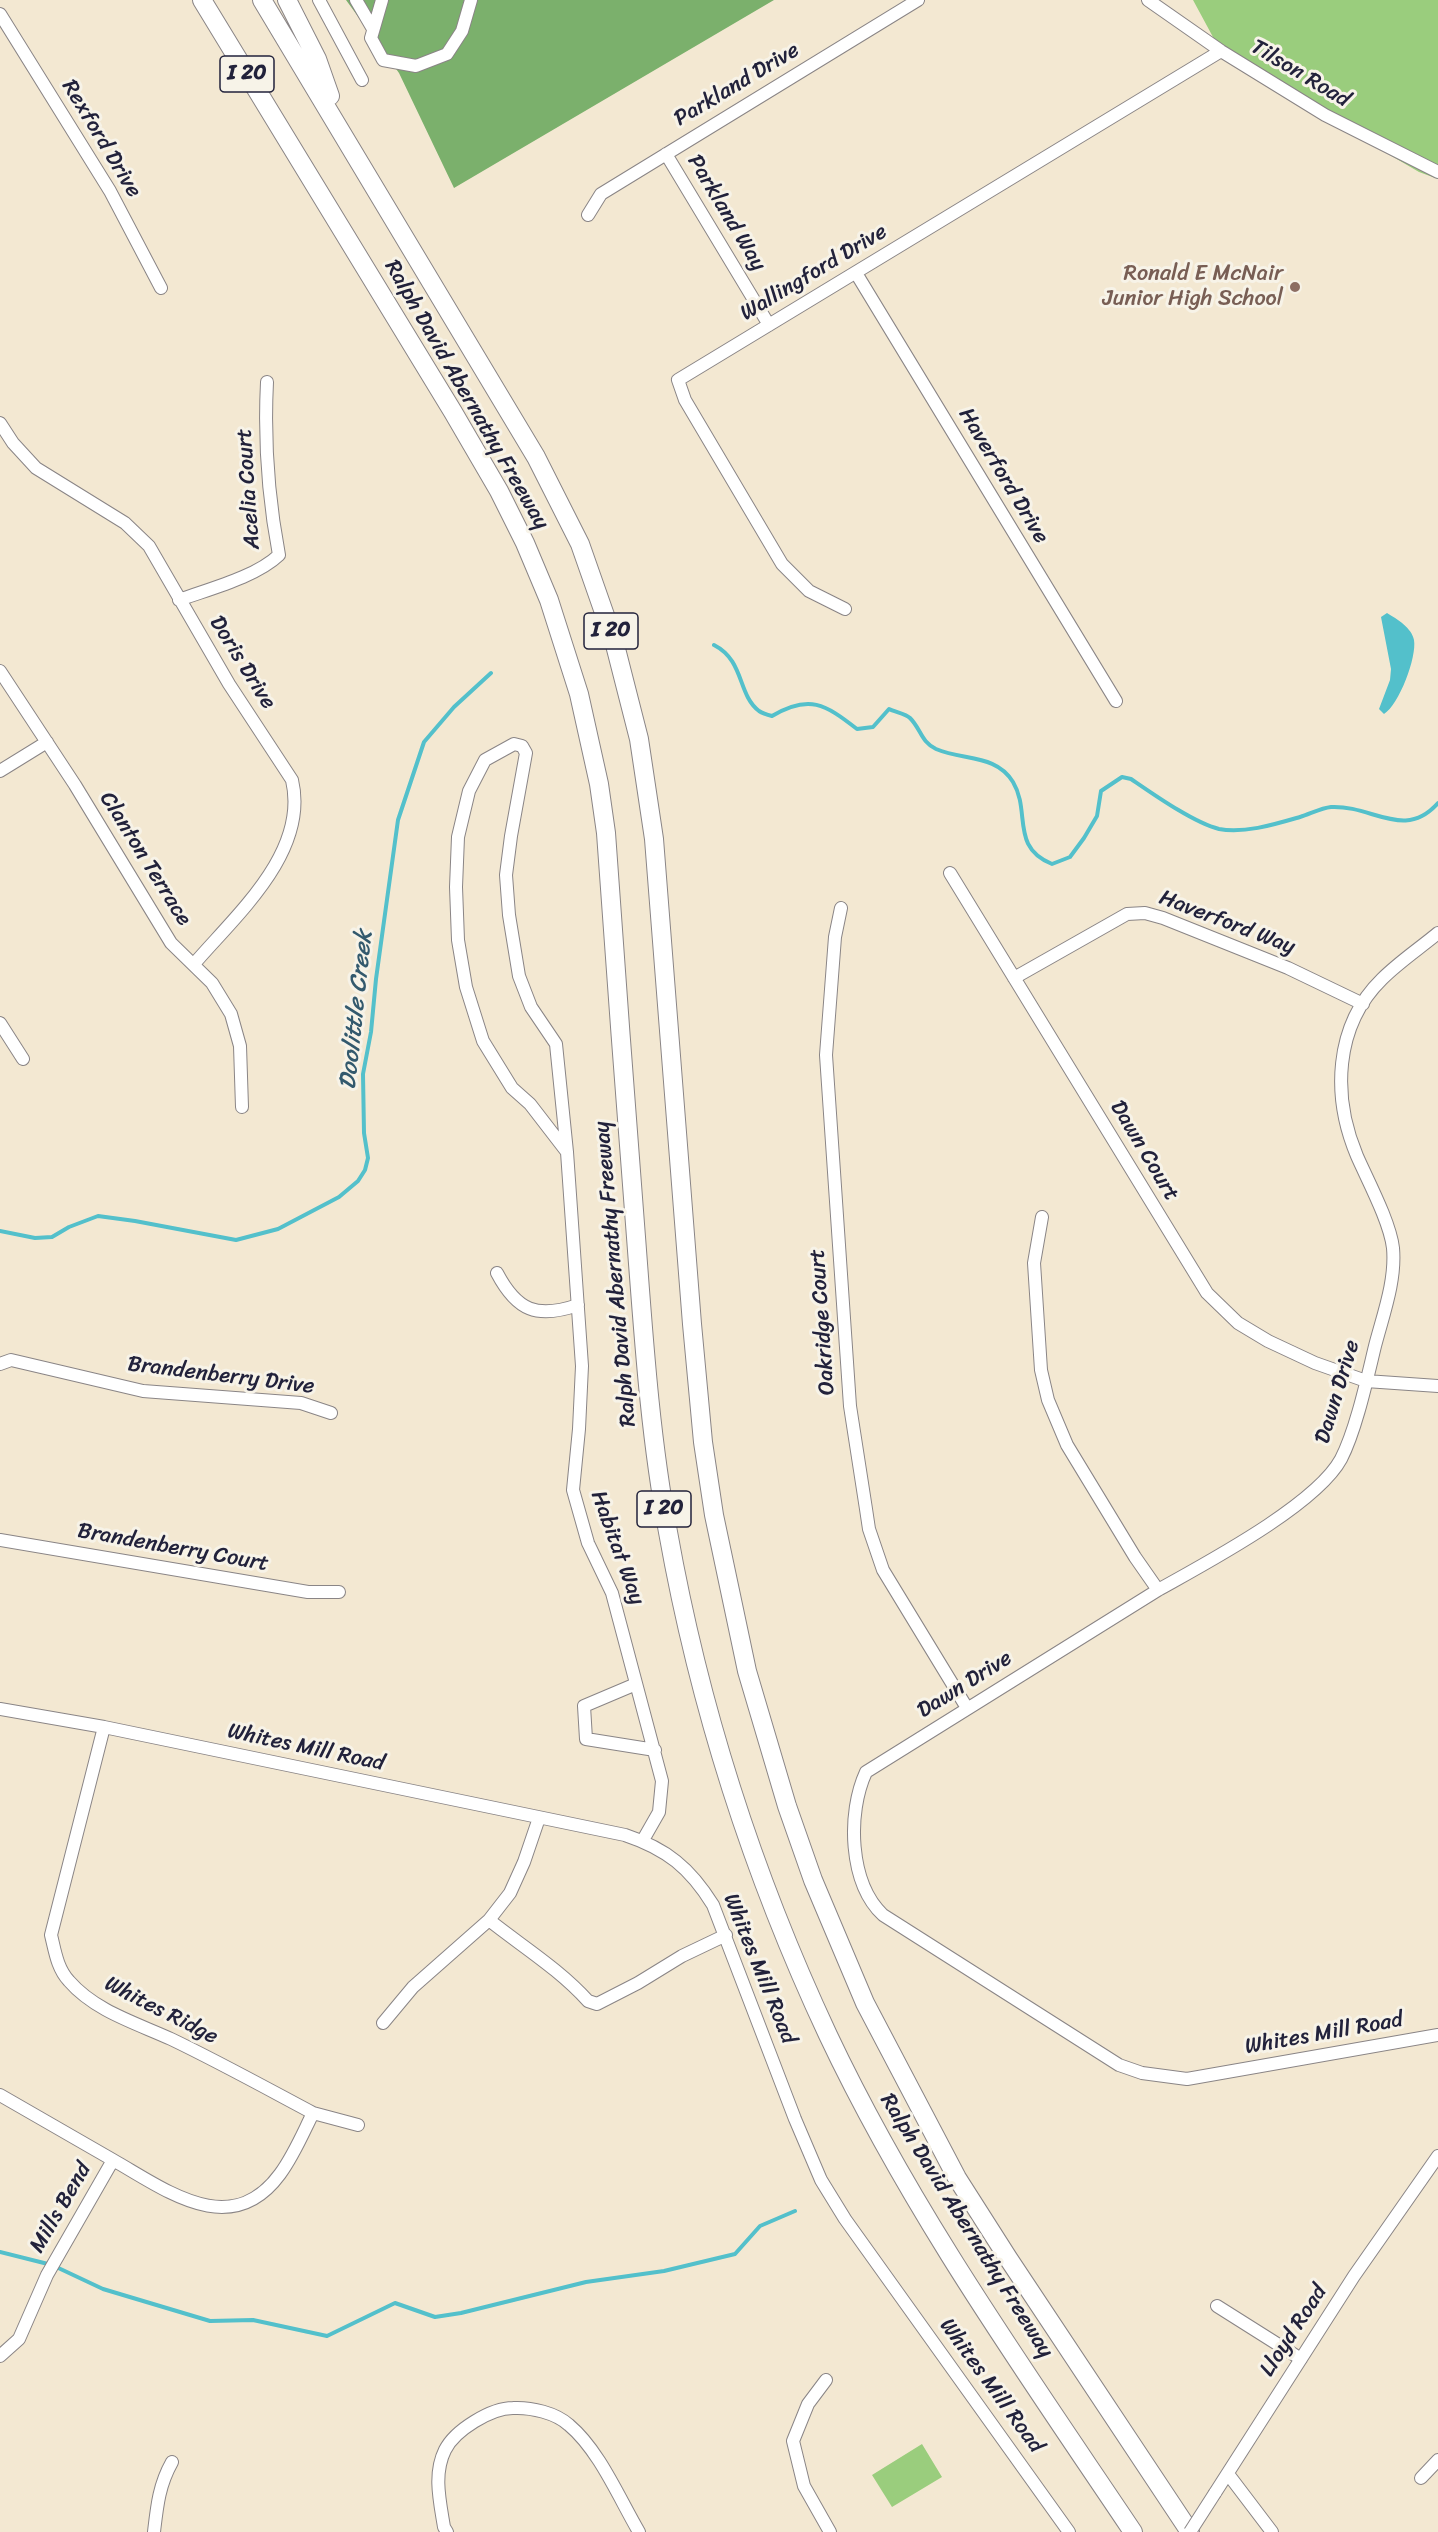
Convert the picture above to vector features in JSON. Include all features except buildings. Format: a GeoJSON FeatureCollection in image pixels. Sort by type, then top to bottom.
{"type":"FeatureCollection","features":[{"type":"Feature","properties":{"kind":"highway"},"geometry":{"type":"LineString","coordinates":[[194,0],[292,149]]}},
{"type":"Feature","properties":{"kind":"highway","name":"Ralph David Abernathy Freeway"},"geometry":{"type":"LineString","coordinates":[[202,0],[499,491],[549,600],[579,694],[599,784],[606,833],[647,1385],[656,1460],[667,1530],[692,1646],[712,1725],[738,1809],[796,1963],[826,2032],[876,2132],[944,2246],[1133,2532]]}},
{"type":"Feature","properties":{"kind":"highway","name":"Ralph David Abernathy Freeway"},"geometry":{"type":"LineString","coordinates":[[262,0],[516,423],[556,496],[579,544],[598,592],[628,689],[648,789],[657,871],[703,1442],[725,1578],[747,1671],[787,1806],[813,1880],[865,2003],[927,2125],[1008,2258],[1190,2532]]}},
{"type":"Feature","properties":{"kind":"highway"},"geometry":{"type":"LineString","coordinates":[[287,0],[317,59],[344,134]]}},
{"type":"Feature","properties":{"kind":"street"},"geometry":{"type":"LineString","coordinates":[[319,0],[362,80]]}},
{"type":"Feature","properties":{"kind":"street"},"geometry":{"type":"LineString","coordinates":[[356,0],[374,29]]}},
{"type":"Feature","properties":{"kind":"street"},"geometry":{"type":"LineString","coordinates":[[382,0],[371,38],[383,60],[416,66],[447,54],[462,32],[471,0]]}},
{"type":"Feature","properties":{"kind":"street","name":"Parkland Drive"},"geometry":{"type":"LineString","coordinates":[[588,215],[600,194],[918,0]]}},
{"type":"Feature","properties":{"kind":"street","name":"Tilson Road"},"geometry":{"type":"LineString","coordinates":[[1148,0],[1221,51],[1325,115],[1438,172]]}},
{"type":"Feature","properties":{"kind":"street","name":"Rexford Drive"},"geometry":{"type":"LineString","coordinates":[[0,14],[110,191],[161,288]]}},
{"type":"Feature","properties":{"kind":"street","name":"Wallingford Drive"},"geometry":{"type":"LineString","coordinates":[[845,609],[809,591],[782,564],[685,400],[678,380],[1221,51]]}},
{"type":"Feature","properties":{"kind":"street","name":"Parkland Way"},"geometry":{"type":"LineString","coordinates":[[666,154],[769,324]]}},
{"type":"Feature","properties":{"kind":"street","name":"Haverford Drive"},"geometry":{"type":"LineString","coordinates":[[856,273],[1116,701]]}},
{"type":"Feature","properties":{"kind":"street","name":"Acelia Court"},"geometry":{"type":"LineString","coordinates":[[179,600],[249,573],[270,563],[279,555],[267,473],[265,424],[267,382]]}},
{"type":"Feature","properties":{"kind":"street","name":"Doris Drive"},"geometry":{"type":"LineString","coordinates":[[0,423],[13,443],[36,468],[138,534],[158,561],[229,684],[292,780],[296,797],[294,822],[288,843],[271,873],[194,964]]}},
{"type":"Feature","properties":{"kind":"street","name":"Clanton Terrace"},"geometry":{"type":"LineString","coordinates":[[0,671],[47,742],[171,943],[212,984],[231,1014],[240,1046],[242,1107]]}},
{"type":"Feature","properties":{"kind":"street"},"geometry":{"type":"LineString","coordinates":[[0,771],[47,742]]}},
{"type":"Feature","properties":{"kind":"street","name":"Habitat Way"},"geometry":{"type":"LineString","coordinates":[[567,1152],[530,1104],[512,1088],[483,1041],[466,987],[458,940],[456,887],[458,837],[469,791],[486,760],[514,744],[522,746],[526,753],[521,793],[511,836],[507,876],[509,915],[519,976],[531,1007],[556,1044],[567,1152],[582,1366],[573,1490],[588,1543],[612,1593],[662,1781],[659,1812],[643,1840]]}},
{"type":"Feature","properties":{"kind":"street","name":"Dawn Court"},"geometry":{"type":"LineString","coordinates":[[950,873],[1207,1293],[1238,1323],[1268,1341],[1316,1363],[1366,1381],[1438,1386]]}},
{"type":"Feature","properties":{"kind":"street","name":"Oakridge Court"},"geometry":{"type":"LineString","coordinates":[[841,908],[835,937],[826,1054],[850,1406],[869,1529],[883,1570],[967,1708]]}},
{"type":"Feature","properties":{"kind":"street","name":"Haverford Way"},"geometry":{"type":"LineString","coordinates":[[1014,978],[1127,914],[1145,914],[1163,918],[1288,968],[1363,1004]]}},
{"type":"Feature","properties":{"kind":"street","name":"Dawn Drive"},"geometry":{"type":"LineString","coordinates":[[858,1798],[866,1772],[1158,1590],[1208,1562],[1301,1502],[1327,1478],[1341,1458],[1366,1381],[1394,1271],[1393,1246],[1350,1139],[1340,1099],[1341,1061],[1349,1029],[1363,1004],[1381,980],[1438,933]]}},
{"type":"Feature","properties":{"kind":"street"},"geometry":{"type":"LineString","coordinates":[[0,1023],[23,1059]]}},
{"type":"Feature","properties":{"kind":"street"},"geometry":{"type":"LineString","coordinates":[[1042,1217],[1034,1263],[1041,1370],[1048,1400],[1067,1445],[1135,1557],[1158,1590]]}},
{"type":"Feature","properties":{"kind":"street"},"geometry":{"type":"LineString","coordinates":[[497,1272],[507,1292],[520,1304],[543,1313],[578,1305]]}},
{"type":"Feature","properties":{"kind":"street","name":"Brandenberry Drive"},"geometry":{"type":"LineString","coordinates":[[0,1364],[11,1360],[143,1392],[301,1403],[331,1413]]}},
{"type":"Feature","properties":{"kind":"street","name":"Brandenberry Court"},"geometry":{"type":"LineString","coordinates":[[0,1540],[308,1592],[339,1592]]}},
{"type":"Feature","properties":{"kind":"street"},"geometry":{"type":"LineString","coordinates":[[636,1684],[584,1706],[586,1739],[655,1750]]}},
{"type":"Feature","properties":{"kind":"street","name":"Whites Mill Road"},"geometry":{"type":"LineString","coordinates":[[0,1709],[104,1727],[625,1835],[643,1840],[671,1856],[685,1867],[700,1884],[713,1905],[795,2119],[821,2180],[845,2219],[1069,2532]]}},
{"type":"Feature","properties":{"kind":"street","name":"Whites Ridge"},"geometry":{"type":"LineString","coordinates":[[104,1727],[51,1935],[58,1964],[67,1979],[83,1995],[111,2012],[172,2039],[313,2113],[358,2125]]}},
{"type":"Feature","properties":{"kind":"street","name":"Whites Mill Road"},"geometry":{"type":"LineString","coordinates":[[858,1798],[853,1821],[854,1844],[861,1876],[877,1910],[1119,2065],[1157,2076],[1187,2079],[1438,2035]]}},
{"type":"Feature","properties":{"kind":"street"},"geometry":{"type":"LineString","coordinates":[[383,2023],[413,1987],[489,1920],[510,1893],[524,1862],[539,1818]]}},
{"type":"Feature","properties":{"kind":"street"},"geometry":{"type":"LineString","coordinates":[[489,1920],[555,1969],[588,2001],[597,2004],[629,1988],[681,1956],[726,1935]]}},
{"type":"Feature","properties":{"kind":"street","name":"Mills Bend"},"geometry":{"type":"LineString","coordinates":[[0,2095],[113,2160],[57,2256],[19,2338],[0,2356]]}},
{"type":"Feature","properties":{"kind":"street"},"geometry":{"type":"LineString","coordinates":[[113,2160],[194,2204],[213,2207],[230,2206],[252,2199],[270,2186],[286,2165],[313,2113]]}},
{"type":"Feature","properties":{"kind":"street","name":"Lloyd Road"},"geometry":{"type":"LineString","coordinates":[[1190,2532],[1354,2276],[1438,2156]]}},
{"type":"Feature","properties":{"kind":"street"},"geometry":{"type":"LineString","coordinates":[[1217,2306],[1301,2360]]}},
{"type":"Feature","properties":{"kind":"street"},"geometry":{"type":"LineString","coordinates":[[826,2380],[808,2404],[793,2441],[804,2486],[830,2532]]}},
{"type":"Feature","properties":{"kind":"street"},"geometry":{"type":"LineString","coordinates":[[447,2532],[444,2527],[438,2490],[439,2471],[446,2449],[462,2431],[480,2418],[513,2408],[552,2414],[568,2423],[586,2442],[639,2532]]}},
{"type":"Feature","properties":{"kind":"street"},"geometry":{"type":"LineString","coordinates":[[1421,2478],[1438,2460]]}},
{"type":"Feature","properties":{"kind":"street"},"geometry":{"type":"LineString","coordinates":[[154,2532],[157,2498],[172,2462]]}},
{"type":"Feature","properties":{"kind":"street"},"geometry":{"type":"LineString","coordinates":[[1228,2474],[1272,2532]]}},
{"type":"Feature","properties":{"kind":"green space"},"geometry":{"type":"Polygon","coordinates":[[[346,0],[774,0],[454,188],[399,73],[346,0]]]}},
{"type":"Feature","properties":{"kind":"green space"},"geometry":{"type":"Polygon","coordinates":[[[1193,0],[1438,0],[1438,179],[1419,172],[1294,99],[1220,50],[1193,0]]]}},
{"type":"Feature","properties":{"kind":"green space"},"geometry":{"type":"Polygon","coordinates":[[[922,2444],[942,2477],[892,2507],[872,2475],[922,2444]]]}},
{"type":"Feature","properties":{"kind":"water"},"geometry":{"type":"Polygon","coordinates":[[[1387,613],[1404,624],[1413,636],[1414,648],[1410,669],[1401,691],[1390,709],[1384,714],[1379,709],[1390,680],[1391,669],[1381,617],[1387,613]]]}},
{"type":"Feature","properties":{"kind":"waterway","name":"Doolittle Creek"},"geometry":{"type":"LineString","coordinates":[[714,645],[731,660],[747,696],[752,704],[763,713],[772,716],[796,705],[816,705],[835,713],[857,729],[873,727],[889,709],[910,718],[927,743],[936,749],[989,762],[998,767],[1013,782],[1018,793],[1026,838],[1031,848],[1039,857],[1052,864],[1070,857],[1097,816],[1101,791],[1122,777],[1131,779],[1198,821],[1219,829],[1229,830],[1270,825],[1331,807],[1400,820],[1413,819],[1425,814],[1438,803]]}},
{"type":"Feature","properties":{"kind":"waterway","name":"Doolittle Creek"},"geometry":{"type":"LineString","coordinates":[[0,1231],[35,1238],[52,1237],[69,1227],[98,1216],[236,1240],[278,1229],[339,1197],[358,1181],[365,1170],[368,1158],[364,1133],[363,1074],[371,1032],[398,820],[424,742],[454,707],[491,673]]}},
{"type":"Feature","properties":{"kind":"waterway"},"geometry":{"type":"LineString","coordinates":[[0,2252],[52,2265],[103,2289],[210,2321],[253,2320],[327,2336],[395,2303],[435,2317],[461,2313],[586,2282],[664,2271],[735,2254],[760,2226],[795,2211]]}},
{"type":"Feature","properties":{"kind":"place","name":"Ronald E McNair Junior High School"},"geometry":{"type":"Point","coordinates":[1295,287]}}]}
